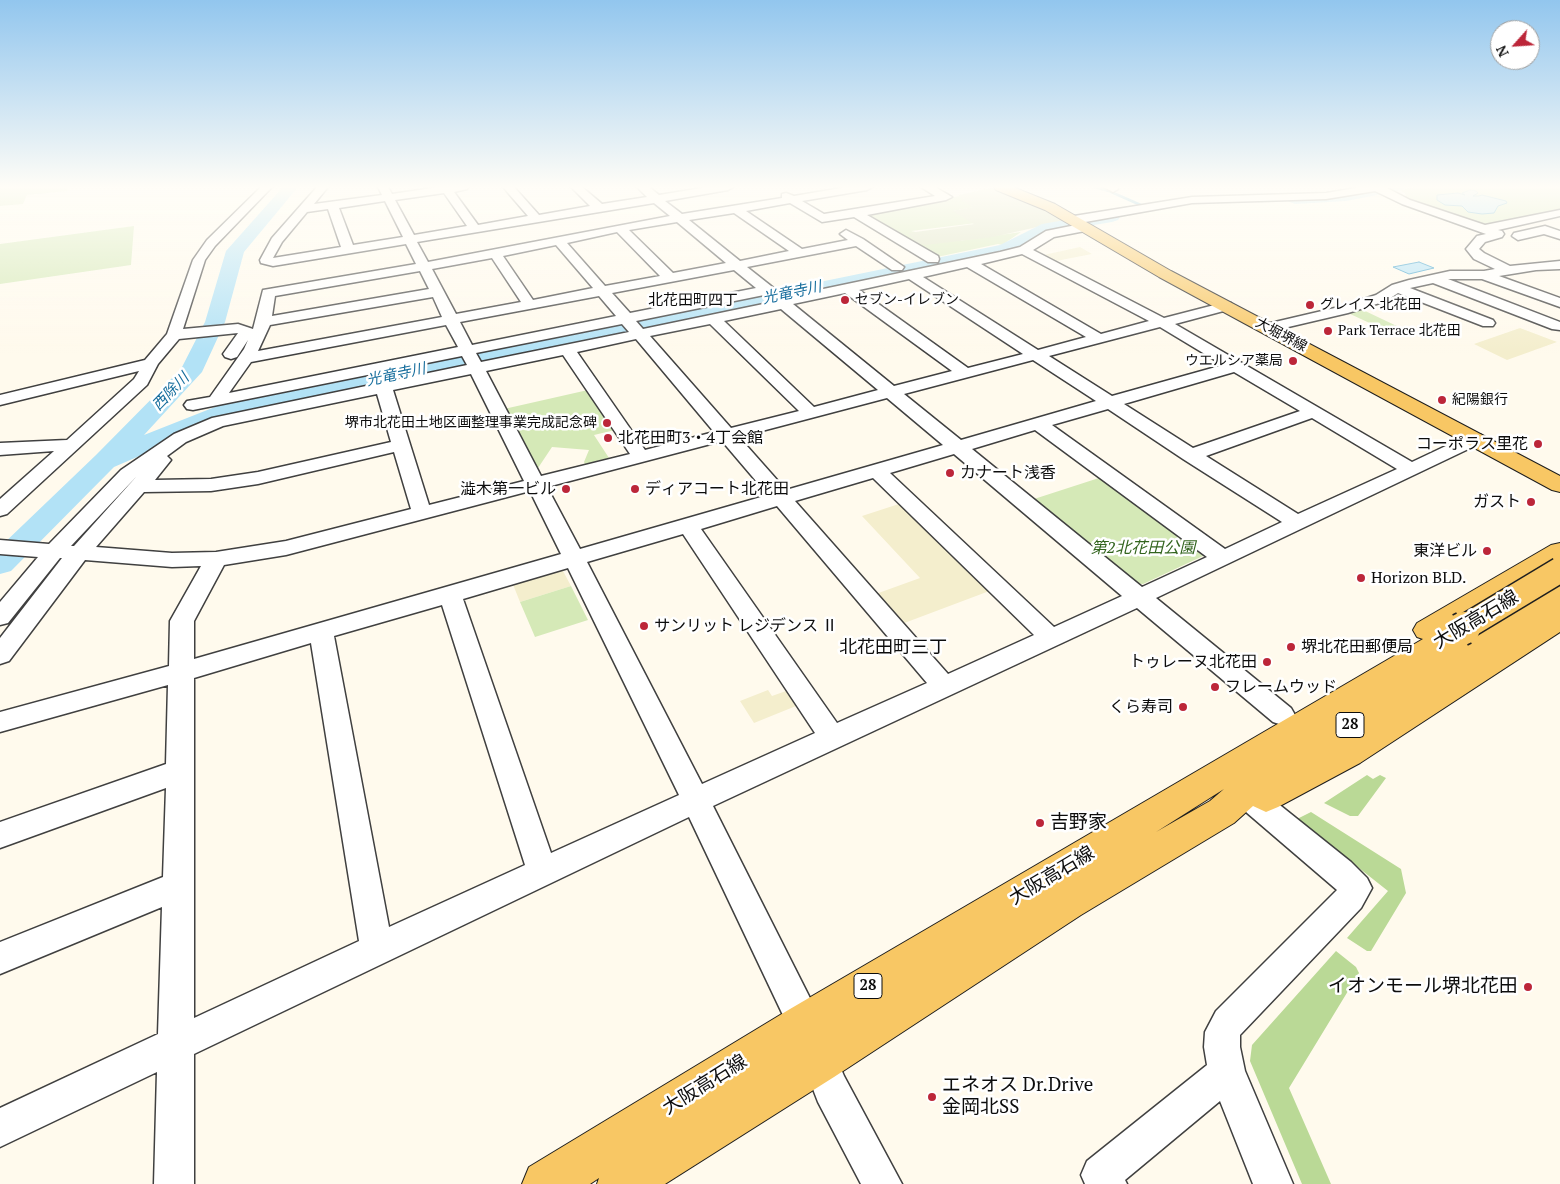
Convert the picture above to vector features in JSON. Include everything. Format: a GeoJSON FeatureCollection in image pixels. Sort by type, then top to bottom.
{"type":"FeatureCollection","features":[{"type":"Feature","properties":{"kind":"main road","name":"大堀堺線"},"geometry":{"type":"LineString","coordinates":[[1111,242],[1165,274],[1560,485]]}},
{"type":"Feature","properties":{"kind":"main road"},"geometry":{"type":"LineString","coordinates":[[1223,802],[1282,715],[1560,551]]}},
{"type":"Feature","properties":{"kind":"main road","name":"大阪高石線"},"geometry":{"type":"LineString","coordinates":[[546,1184],[805,1024],[1248,790],[1471,637],[1560,570]]}},
{"type":"Feature","properties":{"kind":"main road","name":"大阪高石線"},"geometry":{"type":"LineString","coordinates":[[1471,637],[1560,595]]}},
{"type":"Feature","properties":{"kind":"main road"},"geometry":{"type":"LineString","coordinates":[[1223,802],[1348,754],[1560,618]]}},
{"type":"Feature","properties":{"kind":"main road","name":"大阪高石線"},"geometry":{"type":"LineString","coordinates":[[621,1184],[818,1061],[1223,802]]}},
{"type":"Feature","properties":{"kind":"street"},"geometry":{"type":"LineString","coordinates":[[0,510],[140,382],[151,363],[174,335],[199,260],[212,242]]}},
{"type":"Feature","properties":{"kind":"street"},"geometry":{"type":"LineString","coordinates":[[275,242],[266,260],[273,262],[390,242]]}},
{"type":"Feature","properties":{"kind":"street"},"geometry":{"type":"LineString","coordinates":[[346,242],[348,249]]}},
{"type":"Feature","properties":{"kind":"street"},"geometry":{"type":"LineString","coordinates":[[412,242],[696,801],[805,1024],[818,1061],[831,1089],[882,1184]]}},
{"type":"Feature","properties":{"kind":"street"},"geometry":{"type":"LineString","coordinates":[[215,401],[246,358],[264,322],[268,293],[553,242]]}},
{"type":"Feature","properties":{"kind":"street"},"geometry":{"type":"LineString","coordinates":[[560,242],[944,686]]}},
{"type":"Feature","properties":{"kind":"street"},"geometry":{"type":"LineString","coordinates":[[634,242],[670,278]]}},
{"type":"Feature","properties":{"kind":"street"},"geometry":{"type":"LineString","coordinates":[[709,242],[1282,715]]}},
{"type":"Feature","properties":{"kind":"street"},"geometry":{"type":"LineString","coordinates":[[784,242],[800,253]]}},
{"type":"Feature","properties":{"kind":"street"},"geometry":{"type":"LineString","coordinates":[[246,358],[857,242]]}},
{"type":"Feature","properties":{"kind":"street"},"geometry":{"type":"LineString","coordinates":[[858,242],[1296,522]]}},
{"type":"Feature","properties":{"kind":"street"},"geometry":{"type":"LineString","coordinates":[[0,617],[128,474],[184,419],[215,401],[472,360],[567,349],[631,324],[713,318],[778,298],[848,289],[904,271],[933,259],[905,242]]}},
{"type":"Feature","properties":{"kind":"street"},"geometry":{"type":"LineString","coordinates":[[184,419],[218,422],[384,388],[472,360],[631,324],[778,298],[904,271],[970,263],[1024,250],[1037,242]]}},
{"type":"Feature","properties":{"kind":"street"},"geometry":{"type":"LineString","coordinates":[[1479,242],[1472,249],[1479,256],[1508,270]]}},
{"type":"Feature","properties":{"kind":"street"},"geometry":{"type":"LineString","coordinates":[[1024,250],[1163,323],[1409,468]]}},
{"type":"Feature","properties":{"kind":"street"},"geometry":{"type":"LineString","coordinates":[[495,254],[529,304]]}},
{"type":"Feature","properties":{"kind":"street"},"geometry":{"type":"LineString","coordinates":[[970,263],[1099,339]]}},
{"type":"Feature","properties":{"kind":"street"},"geometry":{"type":"LineString","coordinates":[[1267,328],[1343,310],[1380,298],[1397,288],[1414,282],[1450,275],[1484,275],[1536,266],[1560,265]]}},
{"type":"Feature","properties":{"kind":"street"},"geometry":{"type":"LineString","coordinates":[[1484,275],[1560,303]]}},
{"type":"Feature","properties":{"kind":"street"},"geometry":{"type":"LineString","coordinates":[[1434,279],[1553,328]]}},
{"type":"Feature","properties":{"kind":"street"},"geometry":{"type":"LineString","coordinates":[[1397,288],[1488,323]]}},
{"type":"Feature","properties":{"kind":"street"},"geometry":{"type":"LineString","coordinates":[[848,289],[966,374]]}},
{"type":"Feature","properties":{"kind":"street"},"geometry":{"type":"LineString","coordinates":[[1538,295],[1560,291]]}},
{"type":"Feature","properties":{"kind":"street"},"geometry":{"type":"LineString","coordinates":[[264,322],[436,292]]}},
{"type":"Feature","properties":{"kind":"street"},"geometry":{"type":"LineString","coordinates":[[0,547],[54,557],[81,552],[172,560],[216,559],[286,548],[1226,306]]}},
{"type":"Feature","properties":{"kind":"street"},"geometry":{"type":"LineString","coordinates":[[713,318],[811,413]]}},
{"type":"Feature","properties":{"kind":"street"},"geometry":{"type":"LineString","coordinates":[[81,552],[140,486],[184,419],[247,331],[238,328],[174,335]]}},
{"type":"Feature","properties":{"kind":"street"},"geometry":{"type":"LineString","coordinates":[[567,349],[641,457]]}},
{"type":"Feature","properties":{"kind":"street"},"geometry":{"type":"LineString","coordinates":[[0,400],[151,363]]}},
{"type":"Feature","properties":{"kind":"street"},"geometry":{"type":"LineString","coordinates":[[0,722],[182,672],[1236,366]]}},
{"type":"Feature","properties":{"kind":"street"},"geometry":{"type":"LineString","coordinates":[[384,388],[422,513]]}},
{"type":"Feature","properties":{"kind":"street"},"geometry":{"type":"LineString","coordinates":[[1190,455],[1314,412]]}},
{"type":"Feature","properties":{"kind":"street"},"geometry":{"type":"LineString","coordinates":[[1037,423],[1222,558]]}},
{"type":"Feature","properties":{"kind":"street"},"geometry":{"type":"LineString","coordinates":[[0,1128],[377,949],[544,873],[832,737],[1051,638],[1409,468],[1475,439]]}},
{"type":"Feature","properties":{"kind":"street"},"geometry":{"type":"LineString","coordinates":[[0,449],[70,445]]}},
{"type":"Feature","properties":{"kind":"street"},"geometry":{"type":"LineString","coordinates":[[140,486],[179,487],[220,484],[261,477],[401,445]]}},
{"type":"Feature","properties":{"kind":"street"},"geometry":{"type":"LineString","coordinates":[[876,470],[1051,638]]}},
{"type":"Feature","properties":{"kind":"street"},"geometry":{"type":"LineString","coordinates":[[688,525],[832,737]]}},
{"type":"Feature","properties":{"kind":"street"},"geometry":{"type":"LineString","coordinates":[[0,638],[39,593],[54,557]]}},
{"type":"Feature","properties":{"kind":"street"},"geometry":{"type":"LineString","coordinates":[[0,655],[54,557]]}},
{"type":"Feature","properties":{"kind":"street"},"geometry":{"type":"LineString","coordinates":[[174,1184],[182,621],[216,559]]}},
{"type":"Feature","properties":{"kind":"street"},"geometry":{"type":"LineString","coordinates":[[450,594],[544,873]]}},
{"type":"Feature","properties":{"kind":"street"},"geometry":{"type":"LineString","coordinates":[[321,631],[377,949]]}},
{"type":"Feature","properties":{"kind":"street"},"geometry":{"type":"LineString","coordinates":[[0,835],[180,770]]}},
{"type":"Feature","properties":{"kind":"street"},"geometry":{"type":"LineString","coordinates":[[1223,802],[1340,872],[1356,888],[1350,898],[1228,1023],[1223,1032],[1222,1046],[1227,1072],[1273,1184]]}},
{"type":"Feature","properties":{"kind":"street"},"geometry":{"type":"LineString","coordinates":[[0,958],[178,886]]}},
{"type":"Feature","properties":{"kind":"street"},"geometry":{"type":"LineString","coordinates":[[1107,1184],[1100,1175],[1227,1072]]}},
{"type":"Feature","properties":{"kind":"shaded area"},"geometry":{"type":"Polygon","coordinates":[[[1080,247],[1092,254],[1051,262],[1039,256],[1080,247]]]}},
{"type":"Feature","properties":{"kind":"shaded area"},"geometry":{"type":"Polygon","coordinates":[[[1520,328],[1557,342],[1507,360],[1474,344],[1520,328]]]}},
{"type":"Feature","properties":{"kind":"shaded area"},"geometry":{"type":"Polygon","coordinates":[[[902,503],[992,590],[899,625],[873,595],[920,578],[862,516],[902,503]]]}},
{"type":"Feature","properties":{"kind":"shaded area"},"geometry":{"type":"Polygon","coordinates":[[[557,568],[563,571],[571,586],[520,602],[512,582],[557,568]]]}},
{"type":"Feature","properties":{"kind":"shaded area"},"geometry":{"type":"Polygon","coordinates":[[[768,690],[772,696],[786,691],[796,706],[754,723],[740,701],[768,690]]]}},
{"type":"Feature","properties":{"kind":"green space"},"geometry":{"type":"Polygon","coordinates":[[[13,242],[133,242],[131,265],[0,284],[0,244],[13,242]]]}},
{"type":"Feature","properties":{"kind":"green space"},"geometry":{"type":"Polygon","coordinates":[[[912,242],[1006,242],[1002,245],[998,244],[937,257],[912,242]]]}},
{"type":"Feature","properties":{"kind":"green space"},"geometry":{"type":"Polygon","coordinates":[[[916,242],[949,242],[926,245],[916,242]]]}},
{"type":"Feature","properties":{"kind":"green space"},"geometry":{"type":"Polygon","coordinates":[[[1361,309],[1403,329],[1389,332],[1348,313],[1361,309]]]}},
{"type":"Feature","properties":{"kind":"green space"},"geometry":{"type":"Polygon","coordinates":[[[588,390],[615,430],[594,435],[609,458],[585,464],[584,462],[589,450],[552,447],[536,471],[504,409],[588,390]]]}},
{"type":"Feature","properties":{"kind":"green space","name":"第2北花田公園"},"geometry":{"type":"Polygon","coordinates":[[[1102,477],[1202,551],[1203,556],[1143,584],[1133,583],[1031,500],[1102,477]]]}},
{"type":"Feature","properties":{"kind":"green space"},"geometry":{"type":"Polygon","coordinates":[[[571,586],[588,620],[535,637],[520,602],[571,586]]]}},
{"type":"Feature","properties":{"kind":"green space"},"geometry":{"type":"Polygon","coordinates":[[[1367,775],[1373,779],[1380,775],[1386,778],[1358,816],[1350,816],[1324,803],[1367,775]]]}},
{"type":"Feature","properties":{"kind":"green space"},"geometry":{"type":"Polygon","coordinates":[[[1311,812],[1401,869],[1406,893],[1371,951],[1367,951],[1347,938],[1388,891],[1297,819],[1311,812]]]}},
{"type":"Feature","properties":{"kind":"green space"},"geometry":{"type":"Polygon","coordinates":[[[1336,951],[1356,967],[1359,973],[1289,1088],[1331,1184],[1302,1184],[1250,1061],[1252,1045],[1336,951]]]}},
{"type":"Feature","properties":{"kind":"water"},"geometry":{"type":"Polygon","coordinates":[[[1419,262],[1434,268],[1409,274],[1393,267],[1419,262]]]}},
{"type":"Feature","properties":{"kind":"waterway","name":"西除川"},"geometry":{"type":"LineString","coordinates":[[105,461],[191,372],[215,322],[235,251],[243,242]]}},
{"type":"Feature","properties":{"kind":"waterway","name":"光竜寺川"},"geometry":{"type":"LineString","coordinates":[[105,461],[220,412],[1005,249],[1017,242]]}},
{"type":"Feature","properties":{"kind":"waterway","name":"西除川"},"geometry":{"type":"LineString","coordinates":[[0,564],[105,461]]}},
{"type":"Feature","properties":{"kind":"place","name":"セブン-イレブン"},"geometry":{"type":"Point","coordinates":[845,300]}},
{"type":"Feature","properties":{"kind":"place","name":"グレイス 北花田"},"geometry":{"type":"Point","coordinates":[1310,305]}},
{"type":"Feature","properties":{"kind":"place","name":"Park Terrace 北花田"},"geometry":{"type":"Point","coordinates":[1328,331]}},
{"type":"Feature","properties":{"kind":"place","name":"ウエルシア薬局"},"geometry":{"type":"Point","coordinates":[1293,361]}},
{"type":"Feature","properties":{"kind":"place","name":"紀陽銀行"},"geometry":{"type":"Point","coordinates":[1442,400]}},
{"type":"Feature","properties":{"kind":"place","name":"堺市北花田土地区画整理事業完成記念碑"},"geometry":{"type":"Point","coordinates":[607,423]}},
{"type":"Feature","properties":{"kind":"place","name":"北花田町3・4丁会館"},"geometry":{"type":"Point","coordinates":[608,438]}},
{"type":"Feature","properties":{"kind":"place","name":"コーポラス里花"},"geometry":{"type":"Point","coordinates":[1538,444]}},
{"type":"Feature","properties":{"kind":"place","name":"カナート浅香"},"geometry":{"type":"Point","coordinates":[950,473]}},
{"type":"Feature","properties":{"kind":"place","name":"澁木第一ビル"},"geometry":{"type":"Point","coordinates":[566,489]}},
{"type":"Feature","properties":{"kind":"place","name":"ディアコート北花田"},"geometry":{"type":"Point","coordinates":[635,489]}},
{"type":"Feature","properties":{"kind":"place","name":"ガスト"},"geometry":{"type":"Point","coordinates":[1531,502]}},
{"type":"Feature","properties":{"kind":"place","name":"東洋ビル"},"geometry":{"type":"Point","coordinates":[1487,551]}},
{"type":"Feature","properties":{"kind":"place","name":"Horizon BLD."},"geometry":{"type":"Point","coordinates":[1361,578]}},
{"type":"Feature","properties":{"kind":"place","name":"サンリット レジデンス Ⅱ"},"geometry":{"type":"Point","coordinates":[644,626]}},
{"type":"Feature","properties":{"kind":"place","name":"堺北花田郵便局"},"geometry":{"type":"Point","coordinates":[1291,647]}},
{"type":"Feature","properties":{"kind":"place","name":"トゥレーヌ北花田"},"geometry":{"type":"Point","coordinates":[1267,662]}},
{"type":"Feature","properties":{"kind":"place","name":"フレームウッド"},"geometry":{"type":"Point","coordinates":[1215,687]}},
{"type":"Feature","properties":{"kind":"place","name":"くら寿司"},"geometry":{"type":"Point","coordinates":[1183,707]}},
{"type":"Feature","properties":{"kind":"place","name":"吉野家"},"geometry":{"type":"Point","coordinates":[1040,823]}},
{"type":"Feature","properties":{"kind":"place","name":"イオンモール堺北花田"},"geometry":{"type":"Point","coordinates":[1528,987]}},
{"type":"Feature","properties":{"kind":"place","name":"エネオス Dr.Drive 金岡北SS"},"geometry":{"type":"Point","coordinates":[932,1097]}},
{"type":"Feature","properties":{"kind":"district","name":"北花田町四丁"},"geometry":{"type":"Point","coordinates":[693,301]}},
{"type":"Feature","properties":{"kind":"district","name":"北花田町三丁"},"geometry":{"type":"Point","coordinates":[893,648]}}]}
